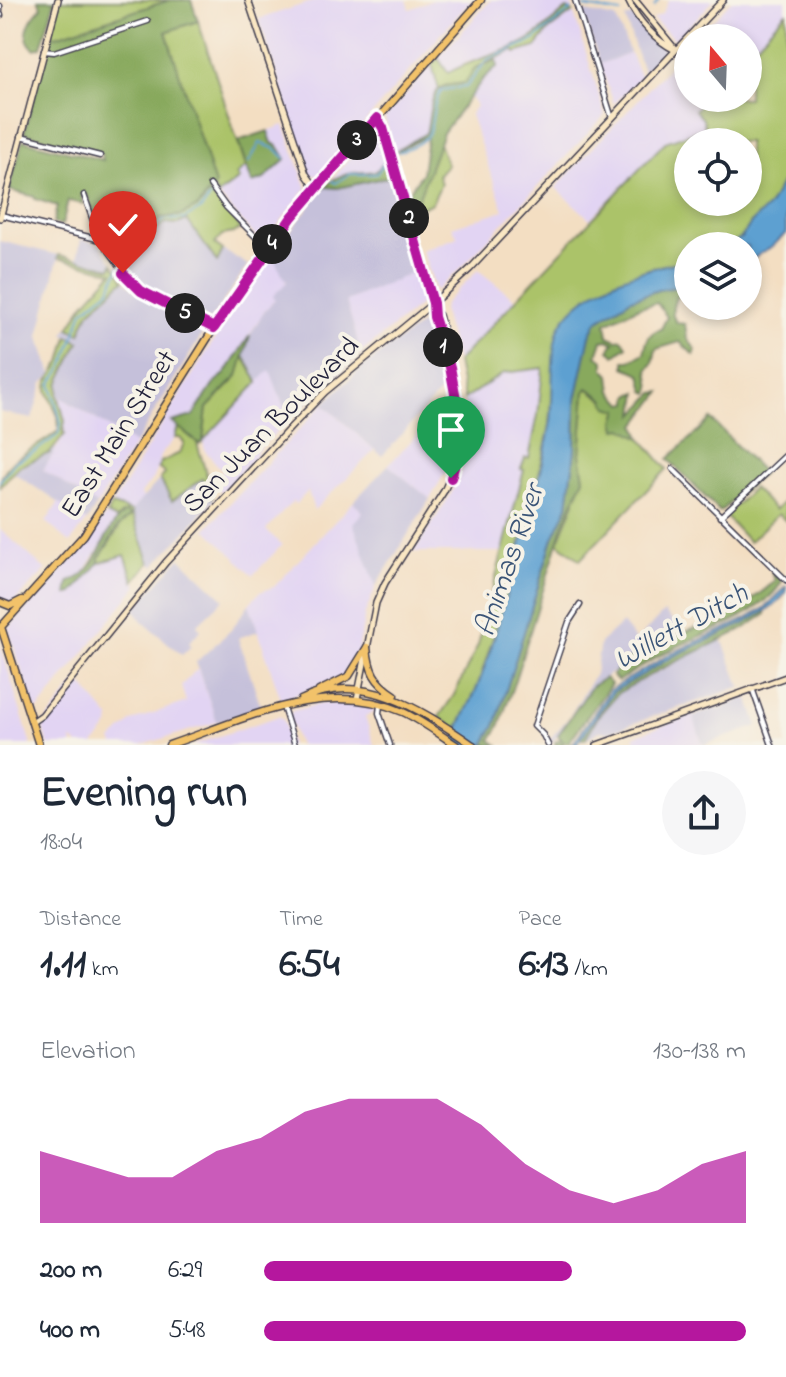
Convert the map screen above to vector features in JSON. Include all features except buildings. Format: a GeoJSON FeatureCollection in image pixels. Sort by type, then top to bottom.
{"type":"FeatureCollection","features":[{"type":"Feature","properties":{"kind":"main road"},"geometry":{"type":"LineString","coordinates":[[0,216],[58,0]]}},
{"type":"Feature","properties":{"kind":"main road"},"geometry":{"type":"LineString","coordinates":[[248,0],[306,174],[316,188]]}},
{"type":"Feature","properties":{"kind":"main road","name":"East Main Street"},"geometry":{"type":"LineString","coordinates":[[0,626],[93,522],[214,328],[268,249],[316,188],[481,0]]}},
{"type":"Feature","properties":{"kind":"main road"},"geometry":{"type":"LineString","coordinates":[[628,0],[643,23],[665,45],[674,50]]}},
{"type":"Feature","properties":{"kind":"main road"},"geometry":{"type":"LineString","coordinates":[[635,0],[674,49]]}},
{"type":"Feature","properties":{"kind":"main road","name":"San Juan Boulevard"},"geometry":{"type":"LineString","coordinates":[[700,24],[723,0]]}},
{"type":"Feature","properties":{"kind":"main road","name":"San Juan Boulevard"},"geometry":{"type":"LineString","coordinates":[[32,722],[42,715],[166,562],[292,426],[325,392],[470,269],[674,51]]}},
{"type":"Feature","properties":{"kind":"main road"},"geometry":{"type":"LineString","coordinates":[[357,699],[376,603],[385,583],[444,491],[457,459],[460,436],[446,350],[442,346],[434,317],[436,313],[383,128],[377,118]]}},
{"type":"Feature","properties":{"kind":"main road"},"geometry":{"type":"LineString","coordinates":[[0,602],[10,606],[29,597]]}},
{"type":"Feature","properties":{"kind":"main road"},"geometry":{"type":"LineString","coordinates":[[0,626],[39,745]]}},
{"type":"Feature","properties":{"kind":"main road"},"geometry":{"type":"LineString","coordinates":[[296,703],[349,676],[367,647]]}},
{"type":"Feature","properties":{"kind":"main road"},"geometry":{"type":"LineString","coordinates":[[367,647],[369,666],[384,688],[473,745]]}},
{"type":"Feature","properties":{"kind":"main road"},"geometry":{"type":"LineString","coordinates":[[597,745],[786,677]]}},
{"type":"Feature","properties":{"kind":"main road"},"geometry":{"type":"LineString","coordinates":[[314,693],[359,690],[393,697],[415,707]]}},
{"type":"Feature","properties":{"kind":"main road"},"geometry":{"type":"LineString","coordinates":[[169,745],[296,703],[334,698],[380,704],[411,716],[456,745]]}},
{"type":"Feature","properties":{"kind":"street"},"geometry":{"type":"LineString","coordinates":[[575,0],[612,118]]}},
{"type":"Feature","properties":{"kind":"street"},"geometry":{"type":"LineString","coordinates":[[43,50],[54,52],[148,21]]}},
{"type":"Feature","properties":{"kind":"street"},"geometry":{"type":"LineString","coordinates":[[21,136],[100,156]]}},
{"type":"Feature","properties":{"kind":"street"},"geometry":{"type":"LineString","coordinates":[[210,185],[234,216],[268,249]]}},
{"type":"Feature","properties":{"kind":"street"},"geometry":{"type":"LineString","coordinates":[[84,195],[96,229],[96,238]]}},
{"type":"Feature","properties":{"kind":"street"},"geometry":{"type":"LineString","coordinates":[[0,216],[96,238],[103,242],[137,289],[214,328]]}},
{"type":"Feature","properties":{"kind":"street"},"geometry":{"type":"LineString","coordinates":[[720,517],[786,455]]}},
{"type":"Feature","properties":{"kind":"street"},"geometry":{"type":"LineString","coordinates":[[673,469],[786,580]]}},
{"type":"Feature","properties":{"kind":"street"},"geometry":{"type":"LineString","coordinates":[[548,745],[534,726],[569,622],[580,605]]}},
{"type":"Feature","properties":{"kind":"street"},"geometry":{"type":"LineString","coordinates":[[752,688],[772,745]]}},
{"type":"Feature","properties":{"kind":"street"},"geometry":{"type":"LineString","coordinates":[[380,704],[379,713],[390,745]]}},
{"type":"Feature","properties":{"kind":"street"},"geometry":{"type":"LineString","coordinates":[[283,707],[295,745]]}},
{"type":"Feature","properties":{"kind":"shaded area"},"geometry":{"type":"Polygon","coordinates":[[[317,0],[407,0],[410,9],[433,0],[471,0],[320,174],[315,176],[309,173],[259,19],[317,0]]]}},
{"type":"Feature","properties":{"kind":"shaded area"},"geometry":{"type":"Polygon","coordinates":[[[491,0],[570,0],[605,115],[436,291],[422,250],[458,237],[452,227],[504,210],[470,115],[476,106],[470,97],[492,69],[495,58],[515,50],[536,47],[549,30],[572,12],[570,9],[528,40],[496,55],[467,62],[447,73],[438,58],[491,0]]]}},
{"type":"Feature","properties":{"kind":"shaded area"},"geometry":{"type":"Polygon","coordinates":[[[669,0],[714,0],[691,24],[674,24],[674,39],[653,19],[662,14],[669,0]]]}},
{"type":"Feature","properties":{"kind":"shaded area"},"geometry":{"type":"Polygon","coordinates":[[[732,0],[786,0],[786,12],[762,38],[762,24],[709,24],[732,0]]]}},
{"type":"Feature","properties":{"kind":"shaded area"},"geometry":{"type":"Polygon","coordinates":[[[583,13],[616,18],[630,53],[600,64],[583,13]]]}},
{"type":"Feature","properties":{"kind":"shaded area"},"geometry":{"type":"Polygon","coordinates":[[[633,16],[663,49],[663,54],[644,74],[625,18],[633,16]]]}},
{"type":"Feature","properties":{"kind":"shaded area"},"geometry":{"type":"Polygon","coordinates":[[[630,53],[641,77],[614,104],[600,64],[630,53]]]}},
{"type":"Feature","properties":{"kind":"shaded area"},"geometry":{"type":"Polygon","coordinates":[[[674,62],[674,112],[697,112],[705,128],[674,128],[674,139],[665,142],[590,219],[556,188],[674,62]]]}},
{"type":"Feature","properties":{"kind":"shaded area"},"geometry":{"type":"Polygon","coordinates":[[[432,65],[439,90],[429,115],[428,130],[415,142],[394,152],[385,118],[432,65]]]}},
{"type":"Feature","properties":{"kind":"shaded area"},"geometry":{"type":"Polygon","coordinates":[[[284,125],[307,188],[267,239],[255,236],[218,195],[238,179],[236,175],[246,167],[252,183],[286,159],[278,146],[272,143],[268,131],[284,125]]]}},
{"type":"Feature","properties":{"kind":"shaded area"},"geometry":{"type":"Polygon","coordinates":[[[375,130],[379,131],[388,159],[374,172],[356,171],[332,179],[375,130]]]}},
{"type":"Feature","properties":{"kind":"shaded area"},"geometry":{"type":"Polygon","coordinates":[[[393,176],[419,266],[412,273],[346,301],[361,353],[289,420],[270,370],[258,382],[243,354],[250,335],[275,300],[273,296],[287,282],[271,255],[325,187],[338,188],[393,176]]]}},
{"type":"Feature","properties":{"kind":"shaded area"},"geometry":{"type":"Polygon","coordinates":[[[187,220],[216,261],[223,250],[248,265],[210,321],[138,285],[122,263],[165,223],[178,224],[187,220]]]}},
{"type":"Feature","properties":{"kind":"shaded area"},"geometry":{"type":"Polygon","coordinates":[[[81,239],[100,244],[113,263],[112,268],[77,260],[81,239]]]}},
{"type":"Feature","properties":{"kind":"shaded area"},"geometry":{"type":"Polygon","coordinates":[[[0,241],[59,255],[39,336],[52,374],[43,383],[32,419],[0,412],[0,241]]]}},
{"type":"Feature","properties":{"kind":"shaded area"},"geometry":{"type":"Polygon","coordinates":[[[271,255],[283,271],[287,284],[274,296],[276,299],[265,310],[225,374],[216,381],[193,416],[173,422],[178,426],[175,438],[162,453],[154,478],[141,493],[142,497],[145,496],[131,511],[112,505],[232,311],[271,255]]]}},
{"type":"Feature","properties":{"kind":"shaded area"},"geometry":{"type":"Polygon","coordinates":[[[419,266],[426,300],[361,353],[346,301],[411,273],[419,266]]]}},
{"type":"Feature","properties":{"kind":"shaded area"},"geometry":{"type":"Polygon","coordinates":[[[478,270],[515,299],[457,362],[443,312],[444,304],[478,270]]]}},
{"type":"Feature","properties":{"kind":"shaded area"},"geometry":{"type":"Polygon","coordinates":[[[124,280],[135,291],[206,328],[135,444],[58,395],[59,384],[79,342],[64,334],[67,328],[80,334],[89,312],[124,280]]]}},
{"type":"Feature","properties":{"kind":"shaded area"},"geometry":{"type":"Polygon","coordinates":[[[424,322],[433,329],[445,379],[440,386],[443,389],[382,456],[323,404],[362,368],[424,322]]]}},
{"type":"Feature","properties":{"kind":"shaded area"},"geometry":{"type":"Polygon","coordinates":[[[543,367],[533,445],[529,459],[521,469],[524,470],[503,552],[414,552],[451,494],[462,468],[467,431],[464,399],[504,373],[543,367]]]}},
{"type":"Feature","properties":{"kind":"shaded area"},"geometry":{"type":"Polygon","coordinates":[[[270,369],[289,420],[222,492],[216,487],[212,477],[214,475],[216,485],[225,478],[205,451],[203,441],[270,369]]]}},
{"type":"Feature","properties":{"kind":"shaded area"},"geometry":{"type":"Polygon","coordinates":[[[58,395],[135,444],[97,505],[43,470],[65,435],[58,395]]]}},
{"type":"Feature","properties":{"kind":"shaded area"},"geometry":{"type":"Polygon","coordinates":[[[323,404],[375,450],[314,510],[308,491],[296,504],[293,501],[266,530],[282,545],[253,575],[206,529],[323,404]]]}},
{"type":"Feature","properties":{"kind":"shaded area"},"geometry":{"type":"Polygon","coordinates":[[[435,416],[453,429],[453,437],[446,471],[430,499],[388,465],[435,416]]]}},
{"type":"Feature","properties":{"kind":"shaded area"},"geometry":{"type":"Polygon","coordinates":[[[57,448],[43,470],[97,505],[87,521],[12,472],[57,448]]]}},
{"type":"Feature","properties":{"kind":"shaded area"},"geometry":{"type":"Polygon","coordinates":[[[388,465],[430,499],[376,586],[353,523],[363,512],[353,502],[388,465]]]}},
{"type":"Feature","properties":{"kind":"shaded area"},"geometry":{"type":"Polygon","coordinates":[[[203,477],[214,500],[154,566],[150,563],[131,511],[160,479],[173,501],[203,477]]]}},
{"type":"Feature","properties":{"kind":"shaded area"},"geometry":{"type":"Polygon","coordinates":[[[59,502],[87,521],[70,543],[46,522],[59,502]]]}},
{"type":"Feature","properties":{"kind":"shaded area"},"geometry":{"type":"Polygon","coordinates":[[[353,502],[363,512],[376,586],[365,614],[356,661],[344,677],[281,700],[249,604],[260,592],[274,587],[353,502]]]}},
{"type":"Feature","properties":{"kind":"shaded area"},"geometry":{"type":"Polygon","coordinates":[[[107,514],[116,519],[109,533],[83,574],[69,582],[67,591],[73,593],[99,563],[125,554],[137,586],[39,709],[35,710],[8,629],[72,560],[107,514]]]}},
{"type":"Feature","properties":{"kind":"shaded area"},"geometry":{"type":"Polygon","coordinates":[[[0,529],[46,570],[13,603],[6,603],[0,598],[0,529]]]}},
{"type":"Feature","properties":{"kind":"shaded area"},"geometry":{"type":"Polygon","coordinates":[[[180,558],[224,599],[197,625],[201,630],[182,655],[142,621],[135,609],[180,558]]]}},
{"type":"Feature","properties":{"kind":"shaded area"},"geometry":{"type":"Polygon","coordinates":[[[249,604],[258,631],[238,638],[261,707],[217,722],[196,662],[231,630],[249,604]]]}},
{"type":"Feature","properties":{"kind":"shaded area"},"geometry":{"type":"Polygon","coordinates":[[[664,612],[679,627],[592,686],[551,744],[549,740],[569,717],[595,674],[600,643],[622,623],[636,641],[664,612]]]}},
{"type":"Feature","properties":{"kind":"shaded area"},"geometry":{"type":"Polygon","coordinates":[[[722,639],[742,686],[608,732],[600,731],[582,741],[618,693],[722,639]]]}},
{"type":"Feature","properties":{"kind":"shaded area"},"geometry":{"type":"Polygon","coordinates":[[[0,645],[9,673],[31,745],[0,745],[0,645]]]}},
{"type":"Feature","properties":{"kind":"shaded area"},"geometry":{"type":"Polygon","coordinates":[[[198,668],[217,722],[142,745],[114,745],[112,740],[132,721],[186,702],[181,686],[198,668]]]}},
{"type":"Feature","properties":{"kind":"shaded area"},"geometry":{"type":"Polygon","coordinates":[[[78,680],[110,718],[109,726],[94,745],[78,745],[72,739],[73,745],[48,745],[44,724],[78,680]]]}},
{"type":"Feature","properties":{"kind":"shaded area"},"geometry":{"type":"Polygon","coordinates":[[[744,698],[749,700],[758,726],[703,745],[693,716],[715,708],[719,710],[744,698]]]}},
{"type":"Feature","properties":{"kind":"shaded area"},"geometry":{"type":"Polygon","coordinates":[[[352,702],[374,708],[375,712],[365,716],[374,745],[299,745],[289,717],[292,711],[321,704],[352,702]]]}},
{"type":"Feature","properties":{"kind":"shaded area"},"geometry":{"type":"Polygon","coordinates":[[[693,715],[703,745],[637,745],[634,736],[693,715]]]}},
{"type":"Feature","properties":{"kind":"shaded area"},"geometry":{"type":"Polygon","coordinates":[[[279,716],[283,719],[291,745],[193,745],[279,716]]]}},
{"type":"Feature","properties":{"kind":"green space"},"geometry":{"type":"Polygon","coordinates":[[[38,0],[55,0],[41,47],[35,49],[27,34],[30,22],[42,7],[38,0]]]}},
{"type":"Feature","properties":{"kind":"green space"},"geometry":{"type":"Polygon","coordinates":[[[60,0],[170,0],[56,36],[50,35],[60,0]]]}},
{"type":"Feature","properties":{"kind":"green space"},"geometry":{"type":"Polygon","coordinates":[[[170,0],[191,0],[198,21],[166,32],[215,185],[198,207],[182,215],[161,218],[137,243],[118,256],[100,232],[87,194],[81,196],[84,204],[68,201],[62,225],[53,223],[57,206],[9,190],[23,140],[103,160],[100,152],[24,133],[50,35],[56,36],[170,0]]]}},
{"type":"Feature","properties":{"kind":"green space"},"geometry":{"type":"Polygon","coordinates":[[[567,9],[573,12],[549,30],[536,47],[516,53],[514,50],[476,68],[465,83],[444,86],[439,90],[432,65],[438,58],[448,73],[528,40],[567,9]]]}},
{"type":"Feature","properties":{"kind":"green space"},"geometry":{"type":"Polygon","coordinates":[[[786,12],[786,174],[769,206],[762,213],[762,128],[705,128],[697,112],[762,112],[762,38],[786,12]]]}},
{"type":"Feature","properties":{"kind":"green space"},"geometry":{"type":"Polygon","coordinates":[[[198,21],[246,167],[236,175],[239,179],[218,195],[213,188],[166,31],[198,21]]]}},
{"type":"Feature","properties":{"kind":"green space"},"geometry":{"type":"Polygon","coordinates":[[[496,60],[498,66],[483,79],[443,133],[415,207],[410,205],[408,193],[422,173],[427,138],[394,152],[426,133],[433,100],[439,89],[465,83],[475,68],[496,60]]]}},
{"type":"Feature","properties":{"kind":"green space"},"geometry":{"type":"Polygon","coordinates":[[[268,131],[272,143],[278,146],[286,159],[264,179],[252,183],[238,141],[268,131]]]}},
{"type":"Feature","properties":{"kind":"green space"},"geometry":{"type":"Polygon","coordinates":[[[674,139],[674,216],[758,216],[745,232],[674,232],[674,263],[608,284],[569,314],[557,333],[550,425],[533,501],[476,691],[457,729],[439,717],[454,695],[478,645],[524,470],[521,469],[525,458],[529,458],[543,368],[504,373],[464,399],[457,362],[665,142],[674,139]]]}},
{"type":"Feature","properties":{"kind":"green space"},"geometry":{"type":"Polygon","coordinates":[[[439,143],[447,165],[438,175],[441,184],[432,203],[417,210],[415,207],[439,143]]]}},
{"type":"Feature","properties":{"kind":"green space"},"geometry":{"type":"Polygon","coordinates":[[[388,159],[393,176],[338,188],[325,187],[342,175],[376,171],[388,159]]]}},
{"type":"Feature","properties":{"kind":"green space"},"geometry":{"type":"Polygon","coordinates":[[[210,193],[241,228],[222,235],[215,244],[223,250],[217,262],[187,220],[178,224],[165,223],[122,263],[118,256],[137,243],[161,218],[182,215],[201,204],[210,193]]]}},
{"type":"Feature","properties":{"kind":"green space"},"geometry":{"type":"Polygon","coordinates":[[[59,255],[111,268],[113,263],[124,280],[89,312],[80,334],[69,328],[84,304],[113,272],[58,258],[59,255]]]}},
{"type":"Feature","properties":{"kind":"green space"},"geometry":{"type":"Polygon","coordinates":[[[674,287],[674,320],[685,324],[687,338],[696,350],[694,355],[680,342],[656,349],[648,370],[649,393],[645,391],[641,374],[625,367],[625,361],[644,353],[648,338],[661,329],[667,317],[657,303],[639,307],[606,323],[608,336],[622,339],[627,346],[615,355],[609,350],[614,343],[602,341],[597,355],[604,361],[604,369],[610,375],[612,391],[623,404],[629,403],[629,396],[638,392],[635,414],[654,393],[661,392],[636,425],[641,438],[623,428],[617,429],[615,421],[619,410],[608,407],[604,399],[588,388],[585,392],[580,455],[584,478],[563,526],[515,680],[499,727],[491,740],[498,745],[484,745],[496,723],[553,538],[568,506],[575,450],[576,399],[590,335],[597,321],[631,299],[674,287]]]}},
{"type":"Feature","properties":{"kind":"green space"},"geometry":{"type":"Polygon","coordinates":[[[250,335],[238,376],[207,408],[203,441],[199,444],[172,422],[193,416],[250,335]]]}},
{"type":"Feature","properties":{"kind":"green space"},"geometry":{"type":"Polygon","coordinates":[[[68,336],[79,342],[59,384],[65,434],[50,453],[20,466],[0,487],[2,477],[14,461],[59,430],[58,416],[47,391],[48,381],[61,362],[68,336]]]}},
{"type":"Feature","properties":{"kind":"green space"},"geometry":{"type":"Polygon","coordinates":[[[243,354],[258,382],[203,441],[207,408],[234,381],[243,354]]]}},
{"type":"Feature","properties":{"kind":"green space"},"geometry":{"type":"Polygon","coordinates":[[[587,388],[619,410],[615,421],[641,438],[667,469],[580,560],[558,543],[575,502],[575,494],[584,478],[580,455],[587,388]]]}},
{"type":"Feature","properties":{"kind":"green space"},"geometry":{"type":"Polygon","coordinates":[[[711,419],[763,473],[720,512],[668,459],[711,419]]]}},
{"type":"Feature","properties":{"kind":"green space"},"geometry":{"type":"Polygon","coordinates":[[[178,426],[196,440],[213,496],[211,498],[203,478],[172,501],[160,479],[165,474],[158,468],[161,462],[180,453],[184,443],[180,438],[175,438],[178,426]]]}},
{"type":"Feature","properties":{"kind":"green space"},"geometry":{"type":"Polygon","coordinates":[[[753,488],[775,510],[786,500],[786,521],[778,514],[749,542],[725,516],[753,488]]]}},
{"type":"Feature","properties":{"kind":"green space"},"geometry":{"type":"Polygon","coordinates":[[[112,505],[131,511],[150,563],[134,581],[125,555],[99,563],[122,523],[122,514],[116,519],[107,514],[112,505]]]}},
{"type":"Feature","properties":{"kind":"green space"},"geometry":{"type":"Polygon","coordinates":[[[126,512],[131,516],[117,528],[99,563],[73,593],[67,595],[69,582],[88,569],[113,526],[126,512]]]}},
{"type":"Feature","properties":{"kind":"green space"},"geometry":{"type":"Polygon","coordinates":[[[772,572],[782,581],[774,593],[748,613],[665,653],[618,681],[612,675],[622,664],[647,648],[741,607],[775,581],[772,572]]]}},
{"type":"Feature","properties":{"kind":"green space"},"geometry":{"type":"Polygon","coordinates":[[[765,611],[766,614],[742,630],[618,693],[599,715],[585,739],[580,739],[613,692],[674,656],[765,611]]]}},
{"type":"Feature","properties":{"kind":"green space"},"geometry":{"type":"Polygon","coordinates":[[[605,678],[611,684],[568,743],[555,745],[561,740],[558,735],[592,686],[605,678]]]}},
{"type":"Feature","properties":{"kind":"water"},"geometry":{"type":"Polygon","coordinates":[[[786,174],[786,233],[762,253],[762,232],[745,232],[769,206],[786,174]]]}},
{"type":"Feature","properties":{"kind":"water"},"geometry":{"type":"Polygon","coordinates":[[[674,263],[674,287],[631,299],[597,321],[590,335],[576,399],[575,450],[568,506],[553,538],[496,723],[484,745],[452,745],[486,665],[533,504],[551,420],[557,333],[572,310],[585,298],[617,280],[674,263]]]}},
{"type":"Feature","properties":{"kind":"water"},"geometry":{"type":"Polygon","coordinates":[[[786,587],[786,593],[774,606],[674,656],[613,692],[576,745],[572,745],[610,690],[670,654],[744,620],[766,607],[786,587]]]}},
{"type":"Feature","properties":{"kind":"waterway"},"geometry":{"type":"LineString","coordinates":[[654,6],[659,0]]}},
{"type":"Feature","properties":{"kind":"waterway"},"geometry":{"type":"LineString","coordinates":[[584,7],[621,13]]}},
{"type":"Feature","properties":{"kind":"waterway"},"geometry":{"type":"LineString","coordinates":[[399,152],[418,144],[427,136],[435,103],[442,90],[466,87],[487,60],[534,40],[571,10]]}},
{"type":"Feature","properties":{"kind":"waterway"},"geometry":{"type":"LineString","coordinates":[[249,162],[260,143],[276,149],[285,158]]}},
{"type":"Feature","properties":{"kind":"waterway"},"geometry":{"type":"LineString","coordinates":[[332,181],[336,183],[350,174],[376,174],[385,162]]}},
{"type":"Feature","properties":{"kind":"waterway"},"geometry":{"type":"LineString","coordinates":[[0,481],[16,461],[58,435],[61,423],[51,384],[64,365],[83,311],[110,289],[123,258],[164,220],[184,219],[200,210],[211,197]]}},
{"type":"Feature","properties":{"kind":"route"},"geometry":{"type":"LineString","coordinates":[[123,273],[141,291],[214,328],[292,217],[377,118],[383,128],[450,367],[460,436],[451,478]]}},
{"type":"Feature","properties":{"kind":"water label","name":"Animas River"},"geometry":{"type":"Point","coordinates":[511,561]}},
{"type":"Feature","properties":{"kind":"water label","name":"Willett Ditch"},"geometry":{"type":"Point","coordinates":[682,628]}}]}
